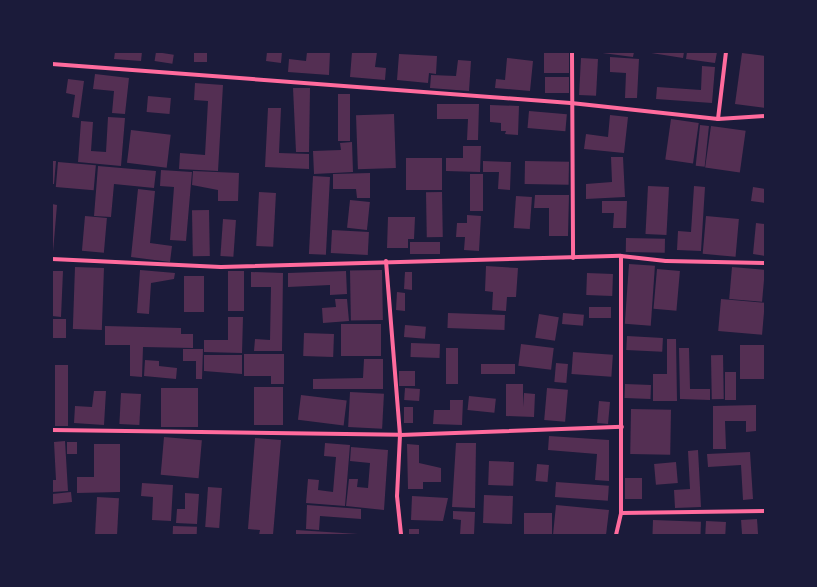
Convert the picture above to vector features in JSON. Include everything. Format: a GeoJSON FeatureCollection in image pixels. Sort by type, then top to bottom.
{"type":"FeatureCollection","features":[{"type":"Feature","properties":{"kind":"street"},"geometry":{"type":"LineString","coordinates":[[572,52],[573,258]]}},
{"type":"Feature","properties":{"kind":"street"},"geometry":{"type":"LineString","coordinates":[[718,119],[726,52]]}},
{"type":"Feature","properties":{"kind":"street"},"geometry":{"type":"LineString","coordinates":[[52,64],[572,103],[718,119],[765,116]]}},
{"type":"Feature","properties":{"kind":"street"},"geometry":{"type":"LineString","coordinates":[[616,535],[621,513],[621,256]]}},
{"type":"Feature","properties":{"kind":"street"},"geometry":{"type":"LineString","coordinates":[[52,259],[221,267],[386,261],[621,256],[666,262],[765,263]]}},
{"type":"Feature","properties":{"kind":"street"},"geometry":{"type":"LineString","coordinates":[[386,261],[400,435],[397,496],[401,535]]}},
{"type":"Feature","properties":{"kind":"street"},"geometry":{"type":"LineString","coordinates":[[52,430],[400,435],[622,427]]}},
{"type":"Feature","properties":{"kind":"street"},"geometry":{"type":"LineString","coordinates":[[621,513],[765,511]]}},
{"type":"Feature","properties":{"kind":"building"},"geometry":{"type":"Polygon","coordinates":[[[115,52],[142,52],[141,61],[114,59],[115,52]]]}},
{"type":"Feature","properties":{"kind":"building"},"geometry":{"type":"Polygon","coordinates":[[[156,52],[174,55],[172,64],[155,61],[156,52]]]}},
{"type":"Feature","properties":{"kind":"building"},"geometry":{"type":"Polygon","coordinates":[[[194,52],[207,52],[207,62],[194,62],[194,52]]]}},
{"type":"Feature","properties":{"kind":"building"},"geometry":{"type":"Polygon","coordinates":[[[267,52],[282,52],[281,63],[266,61],[267,52]]]}},
{"type":"Feature","properties":{"kind":"building"},"geometry":{"type":"Polygon","coordinates":[[[307,52],[330,52],[329,75],[288,72],[289,59],[306,61],[307,52]]]}},
{"type":"Feature","properties":{"kind":"building"},"geometry":{"type":"Polygon","coordinates":[[[352,52],[377,52],[375,67],[386,68],[385,80],[350,77],[352,52]]]}},
{"type":"Feature","properties":{"kind":"building"},"geometry":{"type":"Polygon","coordinates":[[[544,52],[569,52],[569,73],[544,73],[544,52]]]}},
{"type":"Feature","properties":{"kind":"building"},"geometry":{"type":"Polygon","coordinates":[[[595,52],[634,52],[633,57],[595,52]]]}},
{"type":"Feature","properties":{"kind":"building"},"geometry":{"type":"Polygon","coordinates":[[[645,52],[684,52],[683,58],[645,52]]]}},
{"type":"Feature","properties":{"kind":"building"},"geometry":{"type":"Polygon","coordinates":[[[687,52],[717,52],[715,63],[686,59],[687,52]]]}},
{"type":"Feature","properties":{"kind":"building"},"geometry":{"type":"Polygon","coordinates":[[[742,53],[765,56],[765,108],[735,104],[742,53]]]}},
{"type":"Feature","properties":{"kind":"building"},"geometry":{"type":"Polygon","coordinates":[[[399,54],[437,56],[436,74],[429,73],[428,83],[397,80],[399,54]]]}},
{"type":"Feature","properties":{"kind":"building"},"geometry":{"type":"Polygon","coordinates":[[[610,57],[639,59],[637,98],[625,98],[626,73],[610,72],[610,57]]]}},
{"type":"Feature","properties":{"kind":"building"},"geometry":{"type":"Polygon","coordinates":[[[507,58],[533,61],[530,91],[495,88],[496,79],[505,80],[507,58]]]}},
{"type":"Feature","properties":{"kind":"building"},"geometry":{"type":"Polygon","coordinates":[[[581,58],[598,59],[596,96],[579,95],[581,58]]]}},
{"type":"Feature","properties":{"kind":"building"},"geometry":{"type":"Polygon","coordinates":[[[458,60],[471,61],[469,91],[430,88],[431,75],[456,76],[458,60]]]}},
{"type":"Feature","properties":{"kind":"building"},"geometry":{"type":"Polygon","coordinates":[[[702,66],[715,67],[712,103],[656,99],[657,87],[701,90],[702,66]]]}},
{"type":"Feature","properties":{"kind":"building"},"geometry":{"type":"Polygon","coordinates":[[[95,74],[129,78],[125,114],[112,113],[114,91],[93,89],[95,74]]]}},
{"type":"Feature","properties":{"kind":"building"},"geometry":{"type":"Polygon","coordinates":[[[545,77],[569,77],[569,93],[545,93],[545,77]]]}},
{"type":"Feature","properties":{"kind":"building"},"geometry":{"type":"Polygon","coordinates":[[[68,79],[84,81],[79,118],[72,117],[75,95],[66,93],[68,79]]]}},
{"type":"Feature","properties":{"kind":"building"},"geometry":{"type":"Polygon","coordinates":[[[195,83],[223,85],[218,171],[179,169],[180,153],[205,155],[208,101],[194,100],[195,83]]]}},
{"type":"Feature","properties":{"kind":"building"},"geometry":{"type":"Polygon","coordinates":[[[293,88],[310,88],[309,152],[296,152],[293,88]]]}},
{"type":"Feature","properties":{"kind":"building"},"geometry":{"type":"Polygon","coordinates":[[[338,94],[350,94],[350,141],[338,141],[338,94]]]}},
{"type":"Feature","properties":{"kind":"building"},"geometry":{"type":"Polygon","coordinates":[[[148,96],[171,98],[170,114],[147,112],[148,96]]]}},
{"type":"Feature","properties":{"kind":"building"},"geometry":{"type":"Polygon","coordinates":[[[437,104],[479,104],[478,140],[467,140],[468,119],[437,119],[437,104]]]}},
{"type":"Feature","properties":{"kind":"building"},"geometry":{"type":"Polygon","coordinates":[[[490,105],[519,106],[518,135],[505,134],[506,131],[501,131],[501,123],[490,122],[490,105]]]}},
{"type":"Feature","properties":{"kind":"building"},"geometry":{"type":"Polygon","coordinates":[[[268,108],[281,108],[279,153],[309,154],[309,169],[265,167],[268,108]]]}},
{"type":"Feature","properties":{"kind":"building"},"geometry":{"type":"Polygon","coordinates":[[[529,111],[567,114],[565,131],[528,128],[529,111]]]}},
{"type":"Feature","properties":{"kind":"building"},"geometry":{"type":"Polygon","coordinates":[[[394,114],[396,168],[358,169],[356,115],[394,114]]]}},
{"type":"Feature","properties":{"kind":"building"},"geometry":{"type":"Polygon","coordinates":[[[610,115],[628,117],[624,153],[584,149],[586,134],[608,137],[610,115]]]}},
{"type":"Feature","properties":{"kind":"building"},"geometry":{"type":"Polygon","coordinates":[[[108,117],[125,118],[121,166],[78,162],[81,121],[93,122],[91,151],[106,152],[108,117]]]}},
{"type":"Feature","properties":{"kind":"building"},"geometry":{"type":"Polygon","coordinates":[[[671,119],[699,123],[693,163],[665,160],[671,119]]]}},
{"type":"Feature","properties":{"kind":"building"},"geometry":{"type":"Polygon","coordinates":[[[700,125],[709,126],[705,167],[696,166],[700,125]]]}},
{"type":"Feature","properties":{"kind":"building"},"geometry":{"type":"Polygon","coordinates":[[[711,126],[746,131],[740,172],[705,168],[711,126]]]}},
{"type":"Feature","properties":{"kind":"building"},"geometry":{"type":"Polygon","coordinates":[[[131,130],[171,135],[167,168],[127,163],[131,130]]]}},
{"type":"Feature","properties":{"kind":"building"},"geometry":{"type":"Polygon","coordinates":[[[352,142],[353,172],[314,174],[313,151],[341,150],[340,143],[352,142]]]}},
{"type":"Feature","properties":{"kind":"building"},"geometry":{"type":"Polygon","coordinates":[[[463,146],[481,146],[480,172],[446,171],[446,158],[463,158],[463,146]]]}},
{"type":"Feature","properties":{"kind":"building"},"geometry":{"type":"Polygon","coordinates":[[[611,157],[623,157],[625,197],[586,199],[586,184],[612,182],[611,157]]]}},
{"type":"Feature","properties":{"kind":"building"},"geometry":{"type":"Polygon","coordinates":[[[406,158],[442,158],[442,190],[406,190],[406,158]]]}},
{"type":"Feature","properties":{"kind":"building"},"geometry":{"type":"Polygon","coordinates":[[[52,161],[56,161],[54,184],[52,184],[52,161]]]}},
{"type":"Feature","properties":{"kind":"building"},"geometry":{"type":"Polygon","coordinates":[[[483,161],[511,162],[510,190],[498,189],[499,172],[483,172],[483,161]]]}},
{"type":"Feature","properties":{"kind":"building"},"geometry":{"type":"Polygon","coordinates":[[[525,161],[569,162],[569,185],[525,184],[525,161]]]}},
{"type":"Feature","properties":{"kind":"building"},"geometry":{"type":"Polygon","coordinates":[[[58,162],[96,165],[94,190],[56,187],[58,162]]]}},
{"type":"Feature","properties":{"kind":"building"},"geometry":{"type":"Polygon","coordinates":[[[98,166],[156,171],[154,188],[114,184],[111,217],[94,216],[98,166]]]}},
{"type":"Feature","properties":{"kind":"building"},"geometry":{"type":"Polygon","coordinates":[[[161,170],[192,172],[186,241],[170,240],[174,187],[160,186],[161,170]]]}},
{"type":"Feature","properties":{"kind":"building"},"geometry":{"type":"Polygon","coordinates":[[[193,171],[239,173],[238,201],[218,201],[218,190],[192,185],[193,171]]]}},
{"type":"Feature","properties":{"kind":"building"},"geometry":{"type":"Polygon","coordinates":[[[370,173],[370,198],[357,198],[356,189],[333,189],[333,174],[370,173]]]}},
{"type":"Feature","properties":{"kind":"building"},"geometry":{"type":"Polygon","coordinates":[[[470,174],[483,174],[483,211],[470,211],[470,174]]]}},
{"type":"Feature","properties":{"kind":"building"},"geometry":{"type":"Polygon","coordinates":[[[313,176],[330,177],[326,255],[309,254],[313,176]]]}},
{"type":"Feature","properties":{"kind":"building"},"geometry":{"type":"Polygon","coordinates":[[[648,186],[669,187],[666,235],[645,234],[648,186]]]}},
{"type":"Feature","properties":{"kind":"building"},"geometry":{"type":"Polygon","coordinates":[[[694,186],[705,187],[701,251],[677,250],[678,231],[691,232],[694,186]]]}},
{"type":"Feature","properties":{"kind":"building"},"geometry":{"type":"Polygon","coordinates":[[[753,187],[765,189],[765,203],[751,201],[753,187]]]}},
{"type":"Feature","properties":{"kind":"building"},"geometry":{"type":"Polygon","coordinates":[[[138,189],[155,191],[150,243],[172,246],[170,262],[131,257],[138,189]]]}},
{"type":"Feature","properties":{"kind":"building"},"geometry":{"type":"Polygon","coordinates":[[[259,192],[276,193],[273,247],[256,246],[259,192]]]}},
{"type":"Feature","properties":{"kind":"building"},"geometry":{"type":"Polygon","coordinates":[[[426,192],[442,192],[443,237],[427,237],[426,192]]]}},
{"type":"Feature","properties":{"kind":"building"},"geometry":{"type":"Polygon","coordinates":[[[535,195],[569,195],[568,236],[549,236],[549,208],[534,208],[535,195]]]}},
{"type":"Feature","properties":{"kind":"building"},"geometry":{"type":"Polygon","coordinates":[[[516,196],[532,197],[530,229],[514,228],[516,196]]]}},
{"type":"Feature","properties":{"kind":"building"},"geometry":{"type":"Polygon","coordinates":[[[350,200],[370,202],[367,230],[347,228],[350,200]]]}},
{"type":"Feature","properties":{"kind":"building"},"geometry":{"type":"Polygon","coordinates":[[[602,201],[627,201],[626,228],[613,228],[614,213],[602,213],[602,201]]]}},
{"type":"Feature","properties":{"kind":"building"},"geometry":{"type":"Polygon","coordinates":[[[52,204],[57,205],[53,252],[52,252],[52,204]]]}},
{"type":"Feature","properties":{"kind":"building"},"geometry":{"type":"Polygon","coordinates":[[[192,210],[209,210],[210,256],[193,256],[192,210]]]}},
{"type":"Feature","properties":{"kind":"building"},"geometry":{"type":"Polygon","coordinates":[[[467,215],[481,216],[479,251],[464,250],[465,237],[456,237],[457,223],[467,223],[467,215]]]}},
{"type":"Feature","properties":{"kind":"building"},"geometry":{"type":"Polygon","coordinates":[[[85,216],[107,218],[104,253],[82,251],[85,216]]]}},
{"type":"Feature","properties":{"kind":"building"},"geometry":{"type":"Polygon","coordinates":[[[706,216],[739,219],[736,257],[703,254],[706,216]]]}},
{"type":"Feature","properties":{"kind":"building"},"geometry":{"type":"Polygon","coordinates":[[[388,217],[415,217],[414,239],[408,239],[408,248],[387,248],[388,217]]]}},
{"type":"Feature","properties":{"kind":"building"},"geometry":{"type":"Polygon","coordinates":[[[223,219],[236,220],[233,257],[220,256],[223,219]]]}},
{"type":"Feature","properties":{"kind":"building"},"geometry":{"type":"Polygon","coordinates":[[[756,223],[765,224],[765,256],[753,254],[756,223]]]}},
{"type":"Feature","properties":{"kind":"building"},"geometry":{"type":"Polygon","coordinates":[[[332,230],[369,232],[368,255],[331,253],[332,230]]]}},
{"type":"Feature","properties":{"kind":"building"},"geometry":{"type":"Polygon","coordinates":[[[626,238],[665,239],[665,253],[626,252],[626,238]]]}},
{"type":"Feature","properties":{"kind":"building"},"geometry":{"type":"Polygon","coordinates":[[[410,242],[440,242],[440,254],[410,254],[410,242]]]}},
{"type":"Feature","properties":{"kind":"building"},"geometry":{"type":"Polygon","coordinates":[[[629,264],[655,266],[651,326],[625,324],[629,264]]]}},
{"type":"Feature","properties":{"kind":"building"},"geometry":{"type":"Polygon","coordinates":[[[486,266],[518,268],[516,297],[507,297],[506,311],[492,310],[493,292],[485,291],[486,266]]]}},
{"type":"Feature","properties":{"kind":"building"},"geometry":{"type":"Polygon","coordinates":[[[75,267],[104,268],[102,330],[73,329],[75,267]]]}},
{"type":"Feature","properties":{"kind":"building"},"geometry":{"type":"Polygon","coordinates":[[[732,267],[765,270],[762,302],[729,299],[732,267]]]}},
{"type":"Feature","properties":{"kind":"building"},"geometry":{"type":"Polygon","coordinates":[[[657,269],[680,271],[676,311],[654,309],[657,269]]]}},
{"type":"Feature","properties":{"kind":"building"},"geometry":{"type":"Polygon","coordinates":[[[140,270],[175,273],[174,279],[151,283],[149,314],[137,313],[140,270]]]}},
{"type":"Feature","properties":{"kind":"building"},"geometry":{"type":"Polygon","coordinates":[[[382,270],[383,320],[351,321],[350,271],[382,270]]]}},
{"type":"Feature","properties":{"kind":"building"},"geometry":{"type":"Polygon","coordinates":[[[52,271],[63,271],[61,317],[52,316],[52,271]]]}},
{"type":"Feature","properties":{"kind":"building"},"geometry":{"type":"Polygon","coordinates":[[[228,271],[244,271],[244,311],[228,311],[228,271]]]}},
{"type":"Feature","properties":{"kind":"building"},"geometry":{"type":"Polygon","coordinates":[[[346,271],[347,294],[330,295],[330,285],[288,287],[288,273],[346,271]]]}},
{"type":"Feature","properties":{"kind":"building"},"geometry":{"type":"Polygon","coordinates":[[[251,272],[283,273],[282,351],[254,351],[255,339],[270,340],[271,287],[251,287],[251,272]]]}},
{"type":"Feature","properties":{"kind":"building"},"geometry":{"type":"Polygon","coordinates":[[[405,272],[412,272],[412,290],[404,289],[405,272]]]}},
{"type":"Feature","properties":{"kind":"building"},"geometry":{"type":"Polygon","coordinates":[[[587,273],[613,274],[612,296],[586,295],[587,273]]]}},
{"type":"Feature","properties":{"kind":"building"},"geometry":{"type":"Polygon","coordinates":[[[184,276],[204,276],[204,312],[184,312],[184,276]]]}},
{"type":"Feature","properties":{"kind":"building"},"geometry":{"type":"Polygon","coordinates":[[[397,292],[405,293],[405,311],[396,310],[397,292]]]}},
{"type":"Feature","properties":{"kind":"building"},"geometry":{"type":"Polygon","coordinates":[[[335,299],[347,299],[349,321],[323,323],[322,308],[336,307],[335,299]]]}},
{"type":"Feature","properties":{"kind":"building"},"geometry":{"type":"Polygon","coordinates":[[[721,299],[765,303],[762,335],[718,331],[721,299]]]}},
{"type":"Feature","properties":{"kind":"building"},"geometry":{"type":"Polygon","coordinates":[[[589,307],[611,307],[611,318],[589,318],[589,307]]]}},
{"type":"Feature","properties":{"kind":"building"},"geometry":{"type":"Polygon","coordinates":[[[448,313],[505,315],[504,330],[447,328],[448,313]]]}},
{"type":"Feature","properties":{"kind":"building"},"geometry":{"type":"Polygon","coordinates":[[[563,313],[584,315],[583,326],[562,324],[563,313]]]}},
{"type":"Feature","properties":{"kind":"building"},"geometry":{"type":"Polygon","coordinates":[[[539,314],[559,317],[555,341],[535,338],[539,314]]]}},
{"type":"Feature","properties":{"kind":"building"},"geometry":{"type":"Polygon","coordinates":[[[228,317],[243,317],[242,353],[204,352],[204,340],[228,340],[228,317]]]}},
{"type":"Feature","properties":{"kind":"building"},"geometry":{"type":"Polygon","coordinates":[[[52,319],[66,319],[66,338],[52,338],[52,319]]]}},
{"type":"Feature","properties":{"kind":"building"},"geometry":{"type":"Polygon","coordinates":[[[341,324],[381,324],[381,356],[341,356],[341,324]]]}},
{"type":"Feature","properties":{"kind":"building"},"geometry":{"type":"Polygon","coordinates":[[[405,325],[426,327],[425,339],[404,337],[405,325]]]}},
{"type":"Feature","properties":{"kind":"building"},"geometry":{"type":"Polygon","coordinates":[[[105,326],[181,328],[181,334],[193,334],[193,348],[143,347],[142,377],[130,376],[130,345],[105,345],[105,326]]]}},
{"type":"Feature","properties":{"kind":"building"},"geometry":{"type":"Polygon","coordinates":[[[304,333],[334,334],[333,357],[303,356],[304,333]]]}},
{"type":"Feature","properties":{"kind":"building"},"geometry":{"type":"Polygon","coordinates":[[[627,336],[663,338],[662,352],[626,350],[627,336]]]}},
{"type":"Feature","properties":{"kind":"building"},"geometry":{"type":"Polygon","coordinates":[[[667,339],[676,339],[677,401],[653,401],[653,374],[667,374],[667,339]]]}},
{"type":"Feature","properties":{"kind":"building"},"geometry":{"type":"Polygon","coordinates":[[[411,343],[440,344],[439,358],[411,357],[411,343]]]}},
{"type":"Feature","properties":{"kind":"building"},"geometry":{"type":"Polygon","coordinates":[[[521,344],[554,348],[551,370],[518,366],[521,344]]]}},
{"type":"Feature","properties":{"kind":"building"},"geometry":{"type":"Polygon","coordinates":[[[740,345],[765,345],[765,379],[740,379],[740,345]]]}},
{"type":"Feature","properties":{"kind":"building"},"geometry":{"type":"Polygon","coordinates":[[[446,348],[458,348],[458,384],[446,384],[446,348]]]}},
{"type":"Feature","properties":{"kind":"building"},"geometry":{"type":"Polygon","coordinates":[[[679,348],[689,348],[690,389],[710,389],[710,400],[680,399],[679,348]]]}},
{"type":"Feature","properties":{"kind":"building"},"geometry":{"type":"Polygon","coordinates":[[[183,349],[203,349],[202,379],[196,379],[196,361],[183,361],[183,349]]]}},
{"type":"Feature","properties":{"kind":"building"},"geometry":{"type":"Polygon","coordinates":[[[573,352],[613,355],[611,377],[571,374],[573,352]]]}},
{"type":"Feature","properties":{"kind":"building"},"geometry":{"type":"Polygon","coordinates":[[[244,354],[284,354],[284,384],[271,384],[271,376],[244,376],[244,354]]]}},
{"type":"Feature","properties":{"kind":"building"},"geometry":{"type":"Polygon","coordinates":[[[204,355],[242,355],[242,374],[204,371],[204,355]]]}},
{"type":"Feature","properties":{"kind":"building"},"geometry":{"type":"Polygon","coordinates":[[[711,355],[723,355],[724,399],[712,399],[711,355]]]}},
{"type":"Feature","properties":{"kind":"building"},"geometry":{"type":"Polygon","coordinates":[[[364,359],[383,359],[383,389],[313,389],[313,379],[363,378],[364,359]]]}},
{"type":"Feature","properties":{"kind":"building"},"geometry":{"type":"Polygon","coordinates":[[[145,360],[159,361],[159,366],[177,368],[176,379],[144,376],[145,360]]]}},
{"type":"Feature","properties":{"kind":"building"},"geometry":{"type":"Polygon","coordinates":[[[556,363],[568,364],[566,383],[554,382],[556,363]]]}},
{"type":"Feature","properties":{"kind":"building"},"geometry":{"type":"Polygon","coordinates":[[[481,364],[515,364],[515,374],[481,374],[481,364]]]}},
{"type":"Feature","properties":{"kind":"building"},"geometry":{"type":"Polygon","coordinates":[[[55,365],[68,365],[68,426],[55,426],[55,365]]]}},
{"type":"Feature","properties":{"kind":"building"},"geometry":{"type":"Polygon","coordinates":[[[399,371],[415,371],[415,386],[399,386],[399,371]]]}},
{"type":"Feature","properties":{"kind":"building"},"geometry":{"type":"Polygon","coordinates":[[[725,372],[736,372],[736,400],[725,400],[725,372]]]}},
{"type":"Feature","properties":{"kind":"building"},"geometry":{"type":"Polygon","coordinates":[[[506,384],[523,384],[523,407],[524,393],[535,394],[534,417],[506,416],[506,384]]]}},
{"type":"Feature","properties":{"kind":"building"},"geometry":{"type":"Polygon","coordinates":[[[625,384],[651,385],[650,399],[625,398],[625,384]]]}},
{"type":"Feature","properties":{"kind":"building"},"geometry":{"type":"Polygon","coordinates":[[[254,387],[283,387],[283,425],[254,425],[254,387]]]}},
{"type":"Feature","properties":{"kind":"building"},"geometry":{"type":"Polygon","coordinates":[[[161,388],[198,388],[198,427],[161,427],[161,388]]]}},
{"type":"Feature","properties":{"kind":"building"},"geometry":{"type":"Polygon","coordinates":[[[405,388],[420,389],[419,401],[404,400],[405,388]]]}},
{"type":"Feature","properties":{"kind":"building"},"geometry":{"type":"Polygon","coordinates":[[[547,388],[568,390],[565,422],[544,420],[547,388]]]}},
{"type":"Feature","properties":{"kind":"building"},"geometry":{"type":"Polygon","coordinates":[[[94,391],[106,391],[104,425],[74,423],[75,406],[92,407],[94,391]]]}},
{"type":"Feature","properties":{"kind":"building"},"geometry":{"type":"Polygon","coordinates":[[[350,392],[384,394],[382,429],[348,427],[350,392]]]}},
{"type":"Feature","properties":{"kind":"building"},"geometry":{"type":"Polygon","coordinates":[[[121,393],[141,394],[139,425],[119,424],[121,393]]]}},
{"type":"Feature","properties":{"kind":"building"},"geometry":{"type":"Polygon","coordinates":[[[301,395],[347,401],[344,425],[298,420],[301,395]]]}},
{"type":"Feature","properties":{"kind":"building"},"geometry":{"type":"Polygon","coordinates":[[[469,396],[496,399],[494,413],[468,410],[469,396]]]}},
{"type":"Feature","properties":{"kind":"building"},"geometry":{"type":"Polygon","coordinates":[[[450,400],[463,400],[462,425],[433,424],[434,410],[450,410],[450,400]]]}},
{"type":"Feature","properties":{"kind":"building"},"geometry":{"type":"Polygon","coordinates":[[[599,401],[610,402],[608,424],[597,423],[599,401]]]}},
{"type":"Feature","properties":{"kind":"building"},"geometry":{"type":"Polygon","coordinates":[[[756,405],[756,431],[746,432],[746,421],[725,421],[726,449],[713,449],[713,406],[756,405]]]}},
{"type":"Feature","properties":{"kind":"building"},"geometry":{"type":"Polygon","coordinates":[[[404,407],[413,407],[413,423],[404,423],[404,407]]]}},
{"type":"Feature","properties":{"kind":"building"},"geometry":{"type":"Polygon","coordinates":[[[631,409],[671,410],[670,455],[630,454],[631,409]]]}},
{"type":"Feature","properties":{"kind":"building"},"geometry":{"type":"Polygon","coordinates":[[[549,436],[609,440],[609,481],[595,480],[597,454],[548,450],[549,436]]]}},
{"type":"Feature","properties":{"kind":"building"},"geometry":{"type":"Polygon","coordinates":[[[164,437],[202,440],[199,478],[161,475],[164,437]]]}},
{"type":"Feature","properties":{"kind":"building"},"geometry":{"type":"Polygon","coordinates":[[[255,438],[281,440],[273,535],[259,535],[260,530],[248,529],[255,438]]]}},
{"type":"Feature","properties":{"kind":"building"},"geometry":{"type":"Polygon","coordinates":[[[65,441],[68,491],[52,492],[52,480],[56,480],[54,442],[65,441]]]}},
{"type":"Feature","properties":{"kind":"building"},"geometry":{"type":"Polygon","coordinates":[[[67,442],[77,442],[77,454],[67,454],[67,442]]]}},
{"type":"Feature","properties":{"kind":"building"},"geometry":{"type":"Polygon","coordinates":[[[325,443],[350,445],[345,506],[306,503],[308,479],[319,480],[318,490],[333,492],[336,457],[324,456],[325,443]]]}},
{"type":"Feature","properties":{"kind":"building"},"geometry":{"type":"Polygon","coordinates":[[[456,443],[476,443],[475,508],[452,507],[456,443]]]}},
{"type":"Feature","properties":{"kind":"building"},"geometry":{"type":"Polygon","coordinates":[[[94,444],[120,444],[120,492],[77,493],[77,477],[94,477],[94,444]]]}},
{"type":"Feature","properties":{"kind":"building"},"geometry":{"type":"Polygon","coordinates":[[[407,444],[419,445],[419,463],[441,468],[441,482],[423,482],[423,489],[408,489],[407,444]]]}},
{"type":"Feature","properties":{"kind":"building"},"geometry":{"type":"Polygon","coordinates":[[[351,447],[388,450],[384,510],[346,506],[349,479],[358,479],[357,487],[368,488],[370,463],[350,461],[351,447]]]}},
{"type":"Feature","properties":{"kind":"building"},"geometry":{"type":"Polygon","coordinates":[[[698,450],[701,507],[675,508],[674,490],[690,489],[688,451],[698,450]]]}},
{"type":"Feature","properties":{"kind":"building"},"geometry":{"type":"Polygon","coordinates":[[[750,452],[753,499],[743,500],[741,465],[708,467],[707,454],[750,452]]]}},
{"type":"Feature","properties":{"kind":"building"},"geometry":{"type":"Polygon","coordinates":[[[489,461],[514,462],[513,486],[488,485],[489,461]]]}},
{"type":"Feature","properties":{"kind":"building"},"geometry":{"type":"Polygon","coordinates":[[[676,462],[678,483],[656,485],[654,464],[676,462]]]}},
{"type":"Feature","properties":{"kind":"building"},"geometry":{"type":"Polygon","coordinates":[[[537,464],[549,465],[547,482],[536,481],[537,464]]]}},
{"type":"Feature","properties":{"kind":"building"},"geometry":{"type":"Polygon","coordinates":[[[625,478],[642,478],[642,499],[625,499],[625,478]]]}},
{"type":"Feature","properties":{"kind":"building"},"geometry":{"type":"Polygon","coordinates":[[[556,482],[609,486],[608,501],[555,497],[556,482]]]}},
{"type":"Feature","properties":{"kind":"building"},"geometry":{"type":"Polygon","coordinates":[[[142,483],[173,485],[171,521],[152,520],[153,497],[141,496],[142,483]]]}},
{"type":"Feature","properties":{"kind":"building"},"geometry":{"type":"Polygon","coordinates":[[[208,487],[222,488],[219,528],[205,527],[208,487]]]}},
{"type":"Feature","properties":{"kind":"building"},"geometry":{"type":"Polygon","coordinates":[[[71,492],[72,502],[53,504],[52,494],[71,492]]]}},
{"type":"Feature","properties":{"kind":"building"},"geometry":{"type":"Polygon","coordinates":[[[185,493],[199,494],[197,524],[176,523],[177,509],[185,509],[185,493]]]}},
{"type":"Feature","properties":{"kind":"building"},"geometry":{"type":"Polygon","coordinates":[[[484,495],[513,496],[512,524],[483,523],[484,495]]]}},
{"type":"Feature","properties":{"kind":"building"},"geometry":{"type":"Polygon","coordinates":[[[412,496],[448,498],[443,521],[411,520],[412,496]]]}},
{"type":"Feature","properties":{"kind":"building"},"geometry":{"type":"Polygon","coordinates":[[[97,497],[119,498],[117,535],[95,535],[97,497]]]}},
{"type":"Feature","properties":{"kind":"building"},"geometry":{"type":"Polygon","coordinates":[[[307,505],[361,509],[361,519],[320,516],[319,530],[306,529],[307,505]]]}},
{"type":"Feature","properties":{"kind":"building"},"geometry":{"type":"Polygon","coordinates":[[[556,505],[609,510],[606,535],[553,535],[556,505]]]}},
{"type":"Feature","properties":{"kind":"building"},"geometry":{"type":"Polygon","coordinates":[[[453,511],[475,512],[474,535],[460,535],[461,520],[453,519],[453,511]]]}},
{"type":"Feature","properties":{"kind":"building"},"geometry":{"type":"Polygon","coordinates":[[[524,513],[552,513],[552,535],[524,535],[524,513]]]}},
{"type":"Feature","properties":{"kind":"building"},"geometry":{"type":"Polygon","coordinates":[[[757,519],[758,535],[742,535],[741,520],[757,519]]]}},
{"type":"Feature","properties":{"kind":"building"},"geometry":{"type":"Polygon","coordinates":[[[653,520],[701,522],[701,535],[652,535],[653,520]]]}},
{"type":"Feature","properties":{"kind":"building"},"geometry":{"type":"Polygon","coordinates":[[[706,521],[726,522],[725,535],[705,535],[706,521]]]}},
{"type":"Feature","properties":{"kind":"building"},"geometry":{"type":"Polygon","coordinates":[[[173,526],[197,527],[197,535],[173,535],[173,526]]]}},
{"type":"Feature","properties":{"kind":"building"},"geometry":{"type":"Polygon","coordinates":[[[409,529],[419,529],[419,535],[409,535],[409,529]]]}},
{"type":"Feature","properties":{"kind":"building"},"geometry":{"type":"Polygon","coordinates":[[[296,530],[358,534],[296,535],[296,530]]]}}]}
